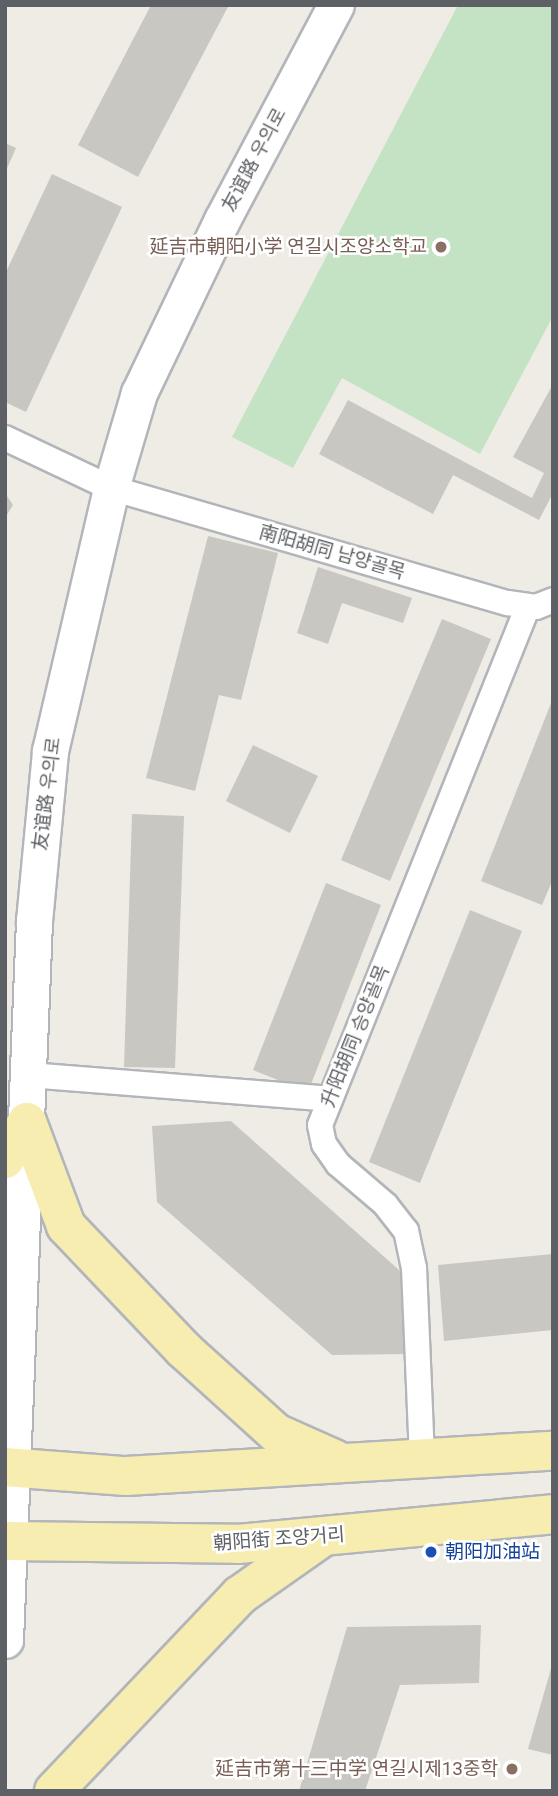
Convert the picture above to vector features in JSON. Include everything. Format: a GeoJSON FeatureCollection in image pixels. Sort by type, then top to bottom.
{"type":"FeatureCollection","features":[{"type":"Feature","properties":{"kind":"main road","name":"友谊路 우의로"},"geometry":{"type":"LineString","coordinates":[[5,1640],[7,1467],[27,1122],[34,921],[50,751],[111,488],[139,393],[179,306],[336,5]]}},
{"type":"Feature","properties":{"kind":"main road"},"geometry":{"type":"LineString","coordinates":[[5,1159],[27,1122]]}},
{"type":"Feature","properties":{"kind":"main road"},"geometry":{"type":"LineString","coordinates":[[27,1122],[66,1226],[183,1349],[276,1433],[342,1462]]}},
{"type":"Feature","properties":{"kind":"main road"},"geometry":{"type":"LineString","coordinates":[[7,1467],[126,1476],[553,1451]]}},
{"type":"Feature","properties":{"kind":"main road","name":"朝阳街 조양거리"},"geometry":{"type":"LineString","coordinates":[[7,1541],[238,1544],[553,1514]]}},
{"type":"Feature","properties":{"kind":"main road"},"geometry":{"type":"LineString","coordinates":[[54,1791],[240,1595],[323,1537]]}},
{"type":"Feature","properties":{"kind":"street","name":"南阳胡同 남양골목"},"geometry":{"type":"LineString","coordinates":[[5,438],[111,488],[528,606],[553,600]]}},
{"type":"Feature","properties":{"kind":"street","name":"升阳胡同 승양골목"},"geometry":{"type":"LineString","coordinates":[[422,1458],[414,1268],[406,1231],[324,1144],[320,1125],[528,606]]}},
{"type":"Feature","properties":{"kind":"street"},"geometry":{"type":"LineString","coordinates":[[29,1075],[330,1099]]}},
{"type":"Feature","properties":{"kind":"green space","name":"延吉市朝阳小学 연길시조양소학교"},"geometry":{"type":"Polygon","coordinates":[[[458,5],[553,5],[553,316],[480,454],[342,378],[293,468],[232,437],[458,5]]]}},
{"type":"Feature","properties":{"kind":"building"},"geometry":{"type":"Polygon","coordinates":[[[151,5],[229,5],[138,177],[78,145],[151,5]]]}},
{"type":"Feature","properties":{"kind":"building"},"geometry":{"type":"Polygon","coordinates":[[[5,143],[16,148],[5,173],[5,143]]]}},
{"type":"Feature","properties":{"kind":"building"},"geometry":{"type":"Polygon","coordinates":[[[52,174],[122,207],[26,412],[5,402],[5,274],[52,174]]]}},
{"type":"Feature","properties":{"kind":"building"},"geometry":{"type":"Polygon","coordinates":[[[553,384],[553,493],[539,520],[453,475],[433,514],[319,454],[348,400],[532,498],[544,473],[513,457],[553,384]]]}},
{"type":"Feature","properties":{"kind":"building"},"geometry":{"type":"Polygon","coordinates":[[[5,493],[13,505],[5,518],[5,493]]]}},
{"type":"Feature","properties":{"kind":"building"},"geometry":{"type":"Polygon","coordinates":[[[208,536],[278,553],[241,700],[219,695],[195,791],[146,778],[208,536]]]}},
{"type":"Feature","properties":{"kind":"building"},"geometry":{"type":"Polygon","coordinates":[[[318,567],[412,598],[403,623],[342,603],[328,644],[297,633],[318,567]]]}},
{"type":"Feature","properties":{"kind":"building"},"geometry":{"type":"Polygon","coordinates":[[[442,619],[491,639],[390,881],[341,860],[442,619]]]}},
{"type":"Feature","properties":{"kind":"building"},"geometry":{"type":"Polygon","coordinates":[[[553,698],[553,879],[542,905],[481,881],[553,698]]]}},
{"type":"Feature","properties":{"kind":"building"},"geometry":{"type":"Polygon","coordinates":[[[253,745],[318,776],[290,833],[226,801],[253,745]]]}},
{"type":"Feature","properties":{"kind":"building"},"geometry":{"type":"Polygon","coordinates":[[[132,814],[184,816],[175,1068],[124,1067],[132,814]]]}},
{"type":"Feature","properties":{"kind":"building"},"geometry":{"type":"Polygon","coordinates":[[[326,883],[381,905],[308,1092],[253,1070],[326,883]]]}},
{"type":"Feature","properties":{"kind":"building"},"geometry":{"type":"Polygon","coordinates":[[[470,910],[522,931],[420,1183],[369,1162],[470,910]]]}},
{"type":"Feature","properties":{"kind":"building"},"geometry":{"type":"Polygon","coordinates":[[[231,1121],[407,1277],[408,1354],[332,1355],[157,1202],[152,1126],[231,1121]]]}},
{"type":"Feature","properties":{"kind":"building"},"geometry":{"type":"Polygon","coordinates":[[[553,1254],[553,1330],[444,1341],[438,1265],[553,1254]]]}},
{"type":"Feature","properties":{"kind":"building"},"geometry":{"type":"Polygon","coordinates":[[[481,1625],[479,1683],[400,1685],[365,1791],[299,1791],[347,1627],[481,1625]]]}},
{"type":"Feature","properties":{"kind":"building"},"geometry":{"type":"Polygon","coordinates":[[[553,1666],[553,1755],[528,1749],[553,1666]]]}},
{"type":"Feature","properties":{"kind":"place","name":"延吉市朝阳小学 연길시조양소학교"},"geometry":{"type":"Point","coordinates":[441,247]}},
{"type":"Feature","properties":{"kind":"place","name":"朝阳加油站"},"geometry":{"type":"Point","coordinates":[431,1552]}},
{"type":"Feature","properties":{"kind":"place","name":"延吉市第十三中学 연길시제13중학"},"geometry":{"type":"Point","coordinates":[512,1769]}}]}
